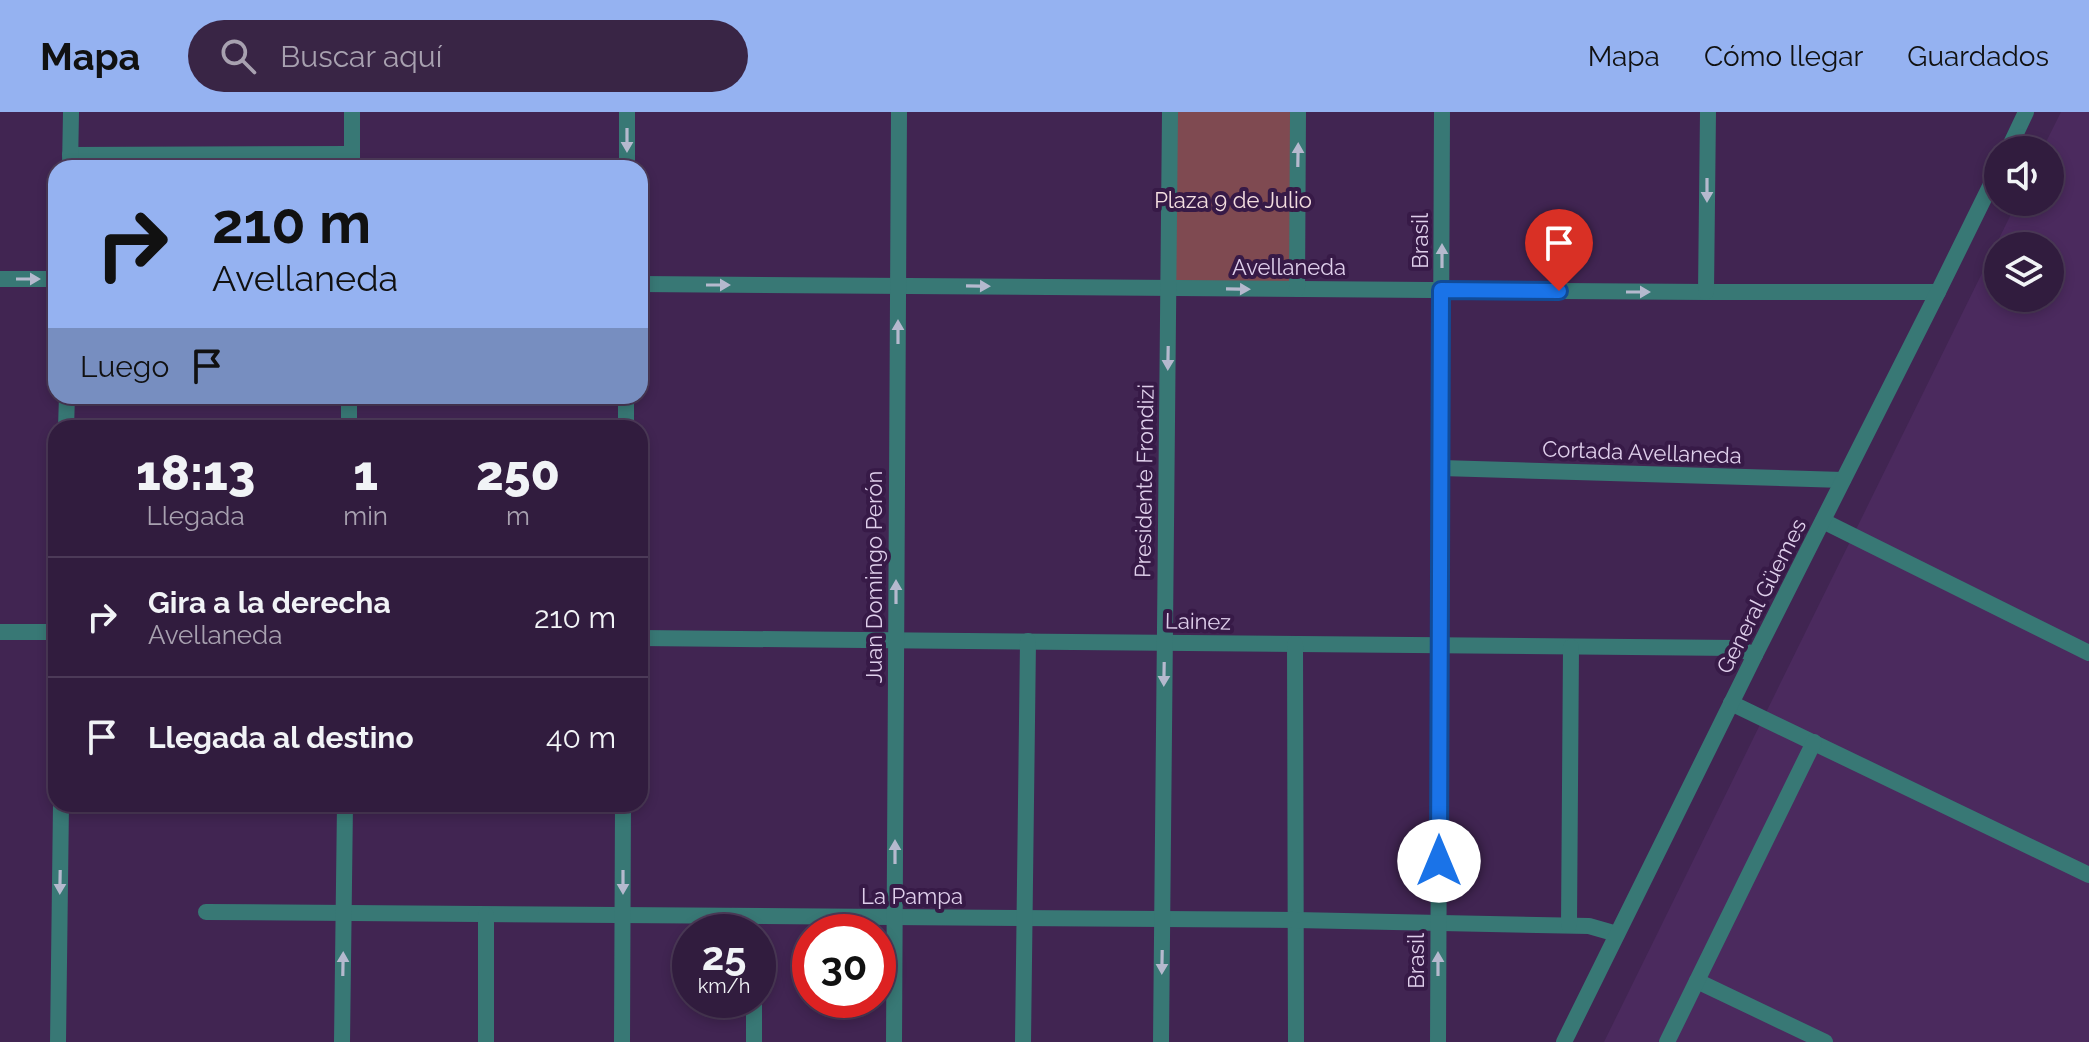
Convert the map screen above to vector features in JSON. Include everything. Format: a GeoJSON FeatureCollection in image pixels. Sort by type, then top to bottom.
{"type":"FeatureCollection","features":[{"type":"Feature","properties":{"kind":"street"},"geometry":{"type":"LineString","coordinates":[[70,160],[71,112]]}},
{"type":"Feature","properties":{"kind":"street"},"geometry":{"type":"LineString","coordinates":[[352,112],[352,160]]}},
{"type":"Feature","properties":{"kind":"street"},"geometry":{"type":"LineString","coordinates":[[627,112],[627,160]]}},
{"type":"Feature","properties":{"kind":"street","name":"Juan Domingo Perón"},"geometry":{"type":"LineString","coordinates":[[894,914],[899,112]]}},
{"type":"Feature","properties":{"kind":"street","name":"Presidente Frondizi"},"geometry":{"type":"LineString","coordinates":[[1161,1042],[1170,112]]}},
{"type":"Feature","properties":{"kind":"street"},"geometry":{"type":"LineString","coordinates":[[1297,289],[1298,112]]}},
{"type":"Feature","properties":{"kind":"street","name":"Brasil"},"geometry":{"type":"LineString","coordinates":[[1438,1042],[1442,112]]}},
{"type":"Feature","properties":{"kind":"street"},"geometry":{"type":"LineString","coordinates":[[1706,292],[1708,112]]}},
{"type":"Feature","properties":{"kind":"street"},"geometry":{"type":"LineString","coordinates":[[2015,136],[2026,112]]}},
{"type":"Feature","properties":{"kind":"street","name":"General Güemes"},"geometry":{"type":"LineString","coordinates":[[1564,1042],[1984,198]]}},
{"type":"Feature","properties":{"kind":"street"},"geometry":{"type":"LineString","coordinates":[[0,279],[48,279]]}},
{"type":"Feature","properties":{"kind":"street","name":"Avellaneda"},"geometry":{"type":"LineString","coordinates":[[648,284],[1938,292]]}},
{"type":"Feature","properties":{"kind":"street","name":"Cortada Avellaneda"},"geometry":{"type":"LineString","coordinates":[[1441,468],[1843,480]]}},
{"type":"Feature","properties":{"kind":"street"},"geometry":{"type":"LineString","coordinates":[[1823,521],[2089,653]]}},
{"type":"Feature","properties":{"kind":"street"},"geometry":{"type":"LineString","coordinates":[[0,632],[48,632]]}},
{"type":"Feature","properties":{"kind":"street","name":"Lainez"},"geometry":{"type":"LineString","coordinates":[[648,638],[1737,648],[1755,655]]}},
{"type":"Feature","properties":{"kind":"street"},"geometry":{"type":"LineString","coordinates":[[1023,1042],[1028,641]]}},
{"type":"Feature","properties":{"kind":"street"},"geometry":{"type":"LineString","coordinates":[[1295,644],[1296,1042]]}},
{"type":"Feature","properties":{"kind":"street"},"geometry":{"type":"LineString","coordinates":[[1569,925],[1571,647]]}},
{"type":"Feature","properties":{"kind":"street"},"geometry":{"type":"LineString","coordinates":[[1731,703],[2089,875]]}},
{"type":"Feature","properties":{"kind":"street"},"geometry":{"type":"LineString","coordinates":[[1667,1042],[1814,742]]}},
{"type":"Feature","properties":{"kind":"street"},"geometry":{"type":"LineString","coordinates":[[58,1042],[61,812]]}},
{"type":"Feature","properties":{"kind":"street"},"geometry":{"type":"LineString","coordinates":[[342,1042],[345,812]]}},
{"type":"Feature","properties":{"kind":"street"},"geometry":{"type":"LineString","coordinates":[[622,1042],[623,812]]}},
{"type":"Feature","properties":{"kind":"street","name":"La Pampa"},"geometry":{"type":"LineString","coordinates":[[206,912],[623,915],[672,919]]}},
{"type":"Feature","properties":{"kind":"street"},"geometry":{"type":"LineString","coordinates":[[486,915],[486,1042]]}},
{"type":"Feature","properties":{"kind":"street","name":"La Pampa"},"geometry":{"type":"LineString","coordinates":[[896,918],[1569,925],[1589,926],[1617,934]]}},
{"type":"Feature","properties":{"kind":"street"},"geometry":{"type":"LineString","coordinates":[[1697,981],[1825,1042]]}},
{"type":"Feature","properties":{"kind":"street"},"geometry":{"type":"LineString","coordinates":[[754,1018],[754,1042]]}},
{"type":"Feature","properties":{"kind":"street","name":"Juan Domingo Perón"},"geometry":{"type":"LineString","coordinates":[[894,1018],[894,1042]]}},
{"type":"Feature","properties":{"kind":"shaded area"},"geometry":{"type":"Polygon","coordinates":[[[2061,112],[2089,112],[2089,1042],[1604,1042],[1984,269],[1984,312],[2064,312],[2064,232],[2002,232],[2010,216],[2064,216],[2064,136],[2049,136],[2061,112]]]}},
{"type":"Feature","properties":{"kind":"green space","name":"Plaza 9 de Julio"},"geometry":{"type":"Polygon","coordinates":[[[1170,112],[1298,112],[1297,289],[1168,288],[1170,112]]]}},
{"type":"Feature","properties":{"kind":"route"},"geometry":{"type":"LineString","coordinates":[[1439,861],[1441,290],[1559,291]]}}]}
